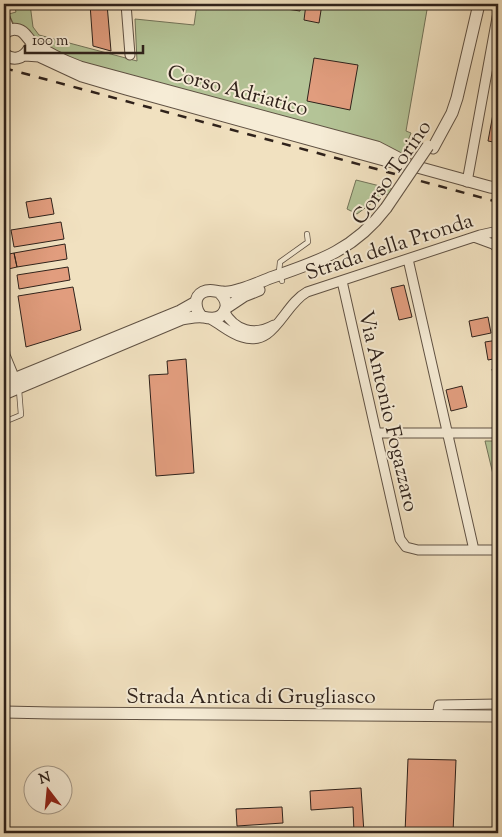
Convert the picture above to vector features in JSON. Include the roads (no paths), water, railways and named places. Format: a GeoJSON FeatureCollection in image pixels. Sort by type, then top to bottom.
{"type":"FeatureCollection","features":[{"type":"Feature","properties":{"kind":"street"},"geometry":{"type":"LineString","coordinates":[[126,4],[130,55]]}},
{"type":"Feature","properties":{"kind":"street","name":"Corso Torino"},"geometry":{"type":"LineString","coordinates":[[431,147],[449,106],[473,4]]}},
{"type":"Feature","properties":{"kind":"street","name":"Corso Torino"},"geometry":{"type":"LineString","coordinates":[[12,384],[182,319],[221,316],[225,309],[244,296],[349,245],[370,228],[390,208],[452,113],[458,98],[479,4]]}},
{"type":"Feature","properties":{"kind":"street"},"geometry":{"type":"LineString","coordinates":[[467,182],[498,12]]}},
{"type":"Feature","properties":{"kind":"street"},"geometry":{"type":"LineString","coordinates":[[4,16],[6,32]]}},
{"type":"Feature","properties":{"kind":"street","name":"Corso Adriatico"},"geometry":{"type":"LineString","coordinates":[[6,32],[21,30],[29,40],[55,56],[80,67],[384,160],[410,165],[467,182],[494,187]]}},
{"type":"Feature","properties":{"kind":"street"},"geometry":{"type":"LineString","coordinates":[[25,55],[29,48],[29,40]]}},
{"type":"Feature","properties":{"kind":"street","name":"Corso Adriatico"},"geometry":{"type":"LineString","coordinates":[[4,54],[12,59],[25,55],[38,56],[82,76],[242,116]]}},
{"type":"Feature","properties":{"kind":"street"},"geometry":{"type":"LineString","coordinates":[[497,231],[498,247]]}},
{"type":"Feature","properties":{"kind":"street","name":"Strada della Pronda"},"geometry":{"type":"LineString","coordinates":[[207,318],[237,336],[250,339],[258,338],[269,334],[275,329],[300,296],[307,292],[497,231]]}},
{"type":"Feature","properties":{"kind":"street"},"geometry":{"type":"LineString","coordinates":[[474,237],[498,247]]}},
{"type":"Feature","properties":{"kind":"street"},"geometry":{"type":"LineString","coordinates":[[408,259],[474,550],[498,550]]}},
{"type":"Feature","properties":{"kind":"street","name":"Corso Torino"},"geometry":{"type":"LineString","coordinates":[[4,394],[12,384],[180,311],[196,302],[200,294],[205,290],[216,290],[220,293],[281,278]]}},
{"type":"Feature","properties":{"kind":"street","name":"Via Antonio Fogazzaro"},"geometry":{"type":"LineString","coordinates":[[342,281],[400,539],[406,546],[418,550],[474,550]]}},
{"type":"Feature","properties":{"kind":"street"},"geometry":{"type":"LineString","coordinates":[[220,293],[225,300],[228,318],[237,326],[250,332],[264,330],[278,323]]}},
{"type":"Feature","properties":{"kind":"street"},"geometry":{"type":"LineString","coordinates":[[196,302],[196,309],[207,318]]}},
{"type":"Feature","properties":{"kind":"street"},"geometry":{"type":"LineString","coordinates":[[4,346],[12,384]]}},
{"type":"Feature","properties":{"kind":"street"},"geometry":{"type":"LineString","coordinates":[[376,433],[498,433]]}},
{"type":"Feature","properties":{"kind":"street"},"geometry":{"type":"LineString","coordinates":[[434,716],[439,705],[444,704],[498,704]]}},
{"type":"Feature","properties":{"kind":"street","name":"Strada Antica di Grugliasco"},"geometry":{"type":"LineString","coordinates":[[5,714],[498,716]]}},
{"type":"Feature","properties":{"kind":"lane"},"geometry":{"type":"LineString","coordinates":[[281,278],[278,266],[280,262],[308,242],[307,234]]}},
{"type":"Feature","properties":{"kind":"lane"},"geometry":{"type":"LineString","coordinates":[[4,422],[21,416],[12,384]]}},
{"type":"Feature","properties":{"kind":"railway"},"geometry":{"type":"LineString","coordinates":[[4,68],[498,202]]}}]}
